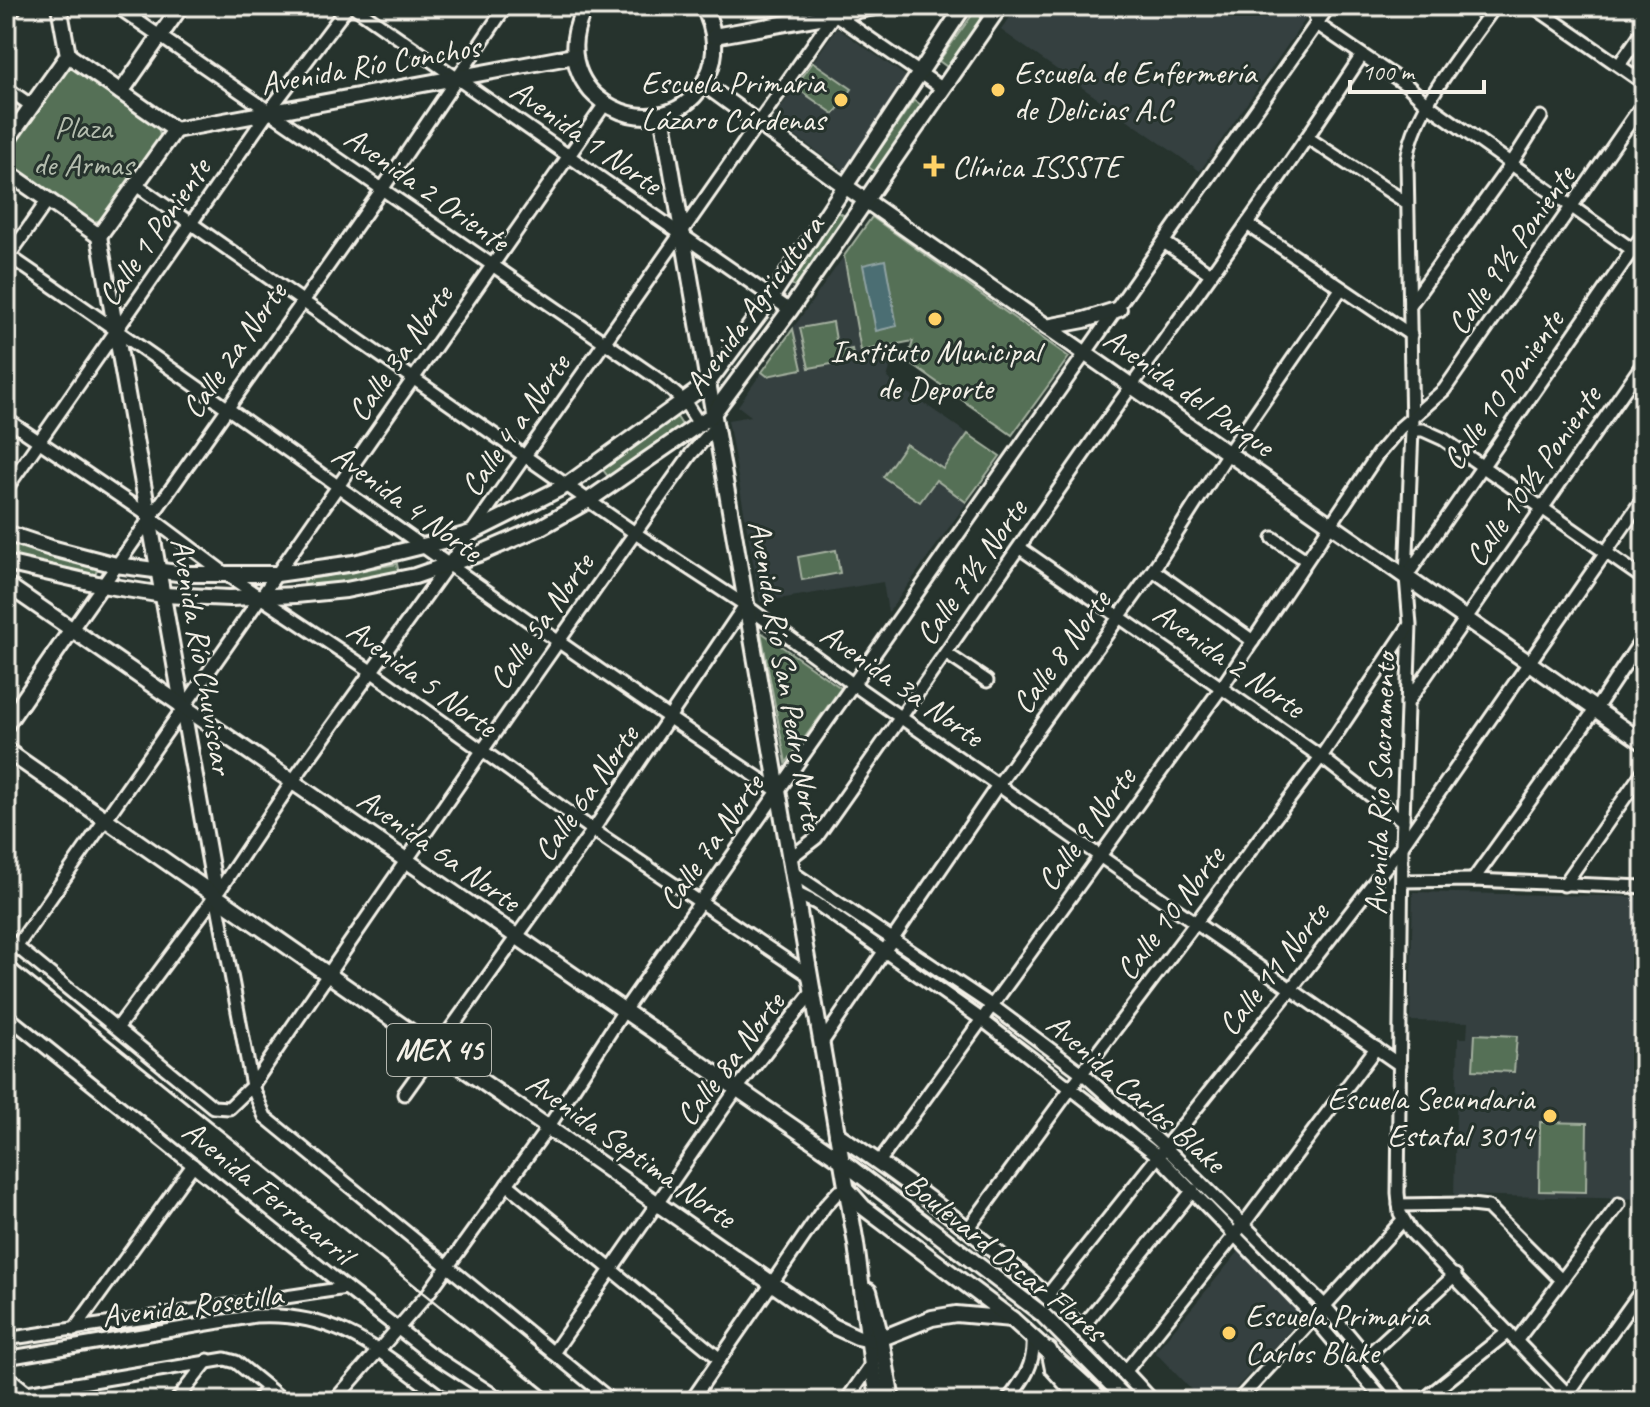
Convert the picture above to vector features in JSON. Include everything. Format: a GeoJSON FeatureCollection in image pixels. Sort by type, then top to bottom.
{"type":"FeatureCollection","features":[{"type":"Feature","properties":{"kind":"main road"},"geometry":{"type":"LineString","coordinates":[[6,171],[99,236],[175,130],[68,55],[59,6]]}},
{"type":"Feature","properties":{"kind":"main road"},"geometry":{"type":"LineString","coordinates":[[121,92],[181,6]]}},
{"type":"Feature","properties":{"kind":"main road"},"geometry":{"type":"LineString","coordinates":[[586,6],[576,29],[574,56],[580,75],[590,91],[605,104],[623,113],[642,116],[678,108],[704,84],[715,53],[714,36],[703,6]]}},
{"type":"Feature","properties":{"kind":"main road"},"geometry":{"type":"LineString","coordinates":[[714,36],[832,9],[881,6]]}},
{"type":"Feature","properties":{"kind":"main road","name":"Avenida Agricultura"},"geometry":{"type":"LineString","coordinates":[[6,533],[116,565],[227,575],[277,574],[354,563],[471,533],[567,485],[707,384],[771,298],[964,6]]}},
{"type":"Feature","properties":{"kind":"main road","name":"Avenida Agricultura"},"geometry":{"type":"LineString","coordinates":[[6,563],[163,595],[261,597],[346,590],[415,576],[481,553],[541,527],[589,500],[699,424],[714,421],[1000,6]]}},
{"type":"Feature","properties":{"kind":"main road"},"geometry":{"type":"LineString","coordinates":[[6,142],[68,55]]}},
{"type":"Feature","properties":{"kind":"main road","name":"Avenida Río Conchos"},"geometry":{"type":"LineString","coordinates":[[175,130],[574,56]]}},
{"type":"Feature","properties":{"kind":"main road","name":"Avenida del Parque"},"geometry":{"type":"LineString","coordinates":[[704,84],[845,186],[1644,743]]}},
{"type":"Feature","properties":{"kind":"main road","name":"Avenida Río San Pedro Norte"},"geometry":{"type":"LineString","coordinates":[[662,114],[856,1244],[875,1340],[892,1401]]}},
{"type":"Feature","properties":{"kind":"main road","name":"Avenida Río Chuviscar"},"geometry":{"type":"LineString","coordinates":[[99,236],[216,895]]}},
{"type":"Feature","properties":{"kind":"main road"},"geometry":{"type":"LineString","coordinates":[[1047,327],[1119,309]]}},
{"type":"Feature","properties":{"kind":"main road","name":"Avenida 6a Norte"},"geometry":{"type":"LineString","coordinates":[[6,584],[842,1161]]}},
{"type":"Feature","properties":{"kind":"main road","name":"Calle 2a Norte"},"geometry":{"type":"LineString","coordinates":[[6,725],[72,629]]}},
{"type":"Feature","properties":{"kind":"main road","name":"Avenida Septima Norte"},"geometry":{"type":"LineString","coordinates":[[6,750],[833,1326],[875,1340]]}},
{"type":"Feature","properties":{"kind":"main road"},"geometry":{"type":"LineString","coordinates":[[837,1134],[968,1229],[1046,1297],[1151,1401]]}},
{"type":"Feature","properties":{"kind":"main road","name":"Boulevard Oscar Flores"},"geometry":{"type":"LineString","coordinates":[[842,1161],[1042,1314],[1128,1401]]}},
{"type":"Feature","properties":{"kind":"main road","name":"Boulevard Oscar Flores"},"geometry":{"type":"LineString","coordinates":[[847,1189],[863,1207],[1012,1319],[1103,1401]]}},
{"type":"Feature","properties":{"kind":"main road"},"geometry":{"type":"LineString","coordinates":[[875,1340],[932,1318],[956,1314],[1012,1319]]}},
{"type":"Feature","properties":{"kind":"main road","name":"Avenida Río San Pedro Norte"},"geometry":{"type":"LineString","coordinates":[[875,1340],[872,1366],[879,1401]]}},
{"type":"Feature","properties":{"kind":"main road"},"geometry":{"type":"LineString","coordinates":[[1049,1350],[1053,1369],[1082,1401]]}},
{"type":"Feature","properties":{"kind":"street"},"geometry":{"type":"LineString","coordinates":[[6,20],[16,6]]}},
{"type":"Feature","properties":{"kind":"street","name":"Avenida 2 Oriente"},"geometry":{"type":"LineString","coordinates":[[116,6],[383,188],[492,268],[658,379],[685,402],[699,424]]}},
{"type":"Feature","properties":{"kind":"street","name":"Avenida 1 Norte"},"geometry":{"type":"LineString","coordinates":[[351,6],[790,310]]}},
{"type":"Feature","properties":{"kind":"street","name":"Calle 1 Poniente"},"geometry":{"type":"LineString","coordinates":[[6,489],[269,111],[351,6]]}},
{"type":"Feature","properties":{"kind":"street","name":"Calle 2a Norte"},"geometry":{"type":"LineString","coordinates":[[72,629],[383,188],[506,6]]}},
{"type":"Feature","properties":{"kind":"street"},"geometry":{"type":"LineString","coordinates":[[1313,6],[1317,24],[1408,86],[1427,104],[1644,258]]}},
{"type":"Feature","properties":{"kind":"street","name":"Calle 7a Norte"},"geometry":{"type":"LineString","coordinates":[[334,1401],[400,1328],[447,1268],[549,1126],[623,1012],[1329,6]]}},
{"type":"Feature","properties":{"kind":"street","name":"Avenida Río Sacramento"},"geometry":{"type":"LineString","coordinates":[[1495,6],[1427,104],[1417,121],[1408,149],[1411,425],[1406,577],[1410,625],[1402,846],[1399,1205],[1403,1220],[1570,1398]]}},
{"type":"Feature","properties":{"kind":"street"},"geometry":{"type":"LineString","coordinates":[[1533,6],[1644,83]]}},
{"type":"Feature","properties":{"kind":"street"},"geometry":{"type":"LineString","coordinates":[[832,9],[943,89]]}},
{"type":"Feature","properties":{"kind":"street","name":"Calle 4 a Norte"},"geometry":{"type":"LineString","coordinates":[[118,1027],[216,895],[292,782],[681,234],[832,9]]}},
{"type":"Feature","properties":{"kind":"street"},"geometry":{"type":"LineString","coordinates":[[1619,65],[1644,29]]}},
{"type":"Feature","properties":{"kind":"street","name":"Calle 7½ Norte"},"geometry":{"type":"LineString","coordinates":[[790,865],[816,838],[947,654],[1308,138],[1362,55]]}},
{"type":"Feature","properties":{"kind":"street"},"geometry":{"type":"LineString","coordinates":[[6,88],[32,106]]}},
{"type":"Feature","properties":{"kind":"street","name":"Calle 9½ Poniente"},"geometry":{"type":"LineString","coordinates":[[1330,524],[1378,454],[1444,390],[1644,102]]}},
{"type":"Feature","properties":{"kind":"street","name":"Calle 3a Norte"},"geometry":{"type":"LineString","coordinates":[[17,946],[605,104]]}},
{"type":"Feature","properties":{"kind":"street"},"geometry":{"type":"LineString","coordinates":[[1410,306],[1541,117]]}},
{"type":"Feature","properties":{"kind":"street"},"geometry":{"type":"LineString","coordinates":[[1308,138],[1407,203]]}},
{"type":"Feature","properties":{"kind":"street","name":"Avenida 3a Norte"},"geometry":{"type":"LineString","coordinates":[[136,185],[635,533],[745,605],[854,685],[1400,1065]]}},
{"type":"Feature","properties":{"kind":"street"},"geometry":{"type":"LineString","coordinates":[[7,256],[48,200]]}},
{"type":"Feature","properties":{"kind":"street"},"geometry":{"type":"LineString","coordinates":[[1247,224],[1411,335]]}},
{"type":"Feature","properties":{"kind":"street","name":"Calle 10 Poniente"},"geometry":{"type":"LineString","coordinates":[[1406,577],[1644,233]]}},
{"type":"Feature","properties":{"kind":"street"},"geometry":{"type":"LineString","coordinates":[[1165,243],[1211,274]]}},
{"type":"Feature","properties":{"kind":"street","name":"Avenida 4 Norte"},"geometry":{"type":"LineString","coordinates":[[7,256],[339,485],[446,565],[778,791]]}},
{"type":"Feature","properties":{"kind":"street","name":"Calle 8 Norte"},"geometry":{"type":"LineString","coordinates":[[821,1044],[998,785],[1153,570],[1228,453],[1341,289]]}},
{"type":"Feature","properties":{"kind":"street","name":"Calle 10½ Poniente"},"geometry":{"type":"LineString","coordinates":[[1407,703],[1644,362]]}},
{"type":"Feature","properties":{"kind":"street","name":"Avenida 5 Norte"},"geometry":{"type":"LineString","coordinates":[[6,419],[149,517],[227,575],[371,671],[593,830],[810,976]]}},
{"type":"Feature","properties":{"kind":"street","name":"Calle 5a Norte"},"geometry":{"type":"LineString","coordinates":[[252,1086],[557,640],[714,421]]}},
{"type":"Feature","properties":{"kind":"street"},"geometry":{"type":"LineString","coordinates":[[1411,425],[1431,433],[1482,466],[1644,579]]}},
{"type":"Feature","properties":{"kind":"street","name":"Calle 11 Norte"},"geometry":{"type":"LineString","coordinates":[[1046,1297],[1402,846],[1644,497]]}},
{"type":"Feature","properties":{"kind":"street","name":"Calle 9 Norte"},"geometry":{"type":"LineString","coordinates":[[879,1162],[1222,687],[1330,524]]}},
{"type":"Feature","properties":{"kind":"street"},"geometry":{"type":"LineString","coordinates":[[1273,538],[1306,560]]}},
{"type":"Feature","properties":{"kind":"street","name":"Avenida 2 Norte"},"geometry":{"type":"LineString","coordinates":[[1020,548],[1321,757],[1403,821]]}},
{"type":"Feature","properties":{"kind":"street"},"geometry":{"type":"LineString","coordinates":[[1153,570],[1253,641]]}},
{"type":"Feature","properties":{"kind":"street","name":"Calle 6a Norte"},"geometry":{"type":"LineString","coordinates":[[404,1094],[670,720],[745,605]]}},
{"type":"Feature","properties":{"kind":"street","name":"Calle 10 Norte"},"geometry":{"type":"LineString","coordinates":[[968,1229],[1321,757],[1410,625]]}},
{"type":"Feature","properties":{"kind":"street"},"geometry":{"type":"LineString","coordinates":[[1473,880],[1644,636]]}},
{"type":"Feature","properties":{"kind":"street"},"geometry":{"type":"LineString","coordinates":[[947,654],[987,681]]}},
{"type":"Feature","properties":{"kind":"street"},"geometry":{"type":"LineString","coordinates":[[1564,885],[1644,770]]}},
{"type":"Feature","properties":{"kind":"street","name":"Avenida Carlos Blake"},"geometry":{"type":"LineString","coordinates":[[790,865],[991,1005],[1082,1073],[1161,1152],[1244,1224],[1324,1305],[1404,1401]]}},
{"type":"Feature","properties":{"kind":"street"},"geometry":{"type":"LineString","coordinates":[[1402,881],[1473,880],[1644,887]]}},
{"type":"Feature","properties":{"kind":"street","name":"Avenida Carlos Blake"},"geometry":{"type":"LineString","coordinates":[[795,893],[816,903],[981,1019],[1161,1152],[1234,1236],[1314,1317],[1384,1401]]}},
{"type":"Feature","properties":{"kind":"street","name":"Avenida Río Chuviscar"},"geometry":{"type":"LineString","coordinates":[[216,895],[252,1086]]}},
{"type":"Feature","properties":{"kind":"street"},"geometry":{"type":"LineString","coordinates":[[6,938],[213,1107],[229,1108],[252,1086]]}},
{"type":"Feature","properties":{"kind":"street","name":"Calle 8a Norte"},"geometry":{"type":"LineString","coordinates":[[553,1353],[736,1090],[812,992]]}},
{"type":"Feature","properties":{"kind":"street","name":"Avenida Ferrocarril"},"geometry":{"type":"LineString","coordinates":[[6,1015],[346,1288],[451,1368],[503,1401]]}},
{"type":"Feature","properties":{"kind":"street"},"geometry":{"type":"LineString","coordinates":[[1125,1372],[1244,1224],[1376,1048]]}},
{"type":"Feature","properties":{"kind":"street","name":"Avenida Ferrocarril"},"geometry":{"type":"LineString","coordinates":[[252,1086],[261,1111],[272,1124],[612,1401]]}},
{"type":"Feature","properties":{"kind":"street"},"geometry":{"type":"LineString","coordinates":[[74,1330],[193,1165]]}},
{"type":"Feature","properties":{"kind":"street"},"geometry":{"type":"LineString","coordinates":[[507,1184],[720,1359]]}},
{"type":"Feature","properties":{"kind":"street"},"geometry":{"type":"LineString","coordinates":[[691,1401],[825,1206],[838,1192],[847,1189]]}},
{"type":"Feature","properties":{"kind":"street"},"geometry":{"type":"LineString","coordinates":[[1080,1330],[1193,1190]]}},
{"type":"Feature","properties":{"kind":"street"},"geometry":{"type":"LineString","coordinates":[[1399,1205],[1462,1204],[1488,1207],[1561,1280]]}},
{"type":"Feature","properties":{"kind":"street"},"geometry":{"type":"LineString","coordinates":[[1422,1401],[1513,1336],[1619,1204]]}},
{"type":"Feature","properties":{"kind":"street"},"geometry":{"type":"LineString","coordinates":[[1238,1401],[1403,1220]]}},
{"type":"Feature","properties":{"kind":"street"},"geometry":{"type":"LineString","coordinates":[[1368,1355],[1455,1275]]}},
{"type":"Feature","properties":{"kind":"street"},"geometry":{"type":"LineString","coordinates":[[1570,1398],[1644,1287]]}},
{"type":"Feature","properties":{"kind":"street","name":"Avenida Rosetilla"},"geometry":{"type":"LineString","coordinates":[[6,1339],[346,1288]]}},
{"type":"Feature","properties":{"kind":"street","name":"Avenida Rosetilla"},"geometry":{"type":"LineString","coordinates":[[6,1358],[255,1316],[282,1315],[320,1321],[378,1350]]}},
{"type":"Feature","properties":{"kind":"street"},"geometry":{"type":"LineString","coordinates":[[1007,1401],[1031,1367],[1033,1337]]}},
{"type":"Feature","properties":{"kind":"street"},"geometry":{"type":"LineString","coordinates":[[378,1350],[447,1401]]}},
{"type":"Feature","properties":{"kind":"street"},"geometry":{"type":"LineString","coordinates":[[27,1392],[225,1359],[236,1362],[284,1401]]}},
{"type":"Feature","properties":{"kind":"street"},"geometry":{"type":"LineString","coordinates":[[176,1401],[208,1360]]}},
{"type":"Feature","properties":{"kind":"street"},"geometry":{"type":"LineString","coordinates":[[846,1401],[872,1366]]}},
{"type":"Feature","properties":{"kind":"street"},"geometry":{"type":"LineString","coordinates":[[6,1375],[38,1401]]}},
{"type":"Feature","properties":{"kind":"street"},"geometry":{"type":"LineString","coordinates":[[257,1401],[267,1388]]}},
{"type":"Feature","properties":{"kind":"shaded area"},"geometry":{"type":"Polygon","coordinates":[[[1018,6],[1302,6],[1305,20],[1200,171],[1001,30],[1018,6]]]}},
{"type":"Feature","properties":{"kind":"shaded area","name":"Escuela Primaria Lázaro Cárdenas"},"geometry":{"type":"Polygon","coordinates":[[[837,28],[910,79],[845,171],[772,120],[837,28]]]}},
{"type":"Feature","properties":{"kind":"shaded area"},"geometry":{"type":"Polygon","coordinates":[[[844,256],[861,350],[897,344],[887,378],[1000,456],[888,613],[883,582],[760,602],[728,420],[751,416],[738,406],[844,256]]]}},
{"type":"Feature","properties":{"kind":"shaded area","name":"Escuela Secundaria Estatal 3014"},"geometry":{"type":"Polygon","coordinates":[[[1413,892],[1644,897],[1644,1199],[1454,1195],[1458,1038],[1467,1038],[1468,1022],[1410,1021],[1413,892]]]}},
{"type":"Feature","properties":{"kind":"shaded area","name":"Escuela Primaria Carlos Blake"},"geometry":{"type":"Polygon","coordinates":[[[1241,1249],[1304,1315],[1224,1401],[1202,1401],[1155,1352],[1241,1249]]]}},
{"type":"Feature","properties":{"kind":"green space"},"geometry":{"type":"Polygon","coordinates":[[[978,7],[988,14],[950,69],[939,61],[978,7]]]}},
{"type":"Feature","properties":{"kind":"green space"},"geometry":{"type":"Polygon","coordinates":[[[813,62],[852,89],[834,114],[795,87],[813,62]]]}},
{"type":"Feature","properties":{"kind":"green space","name":"Plaza de Armas"},"geometry":{"type":"Polygon","coordinates":[[[77,68],[158,126],[160,136],[104,220],[91,222],[8,164],[6,154],[64,70],[77,68]]]}},
{"type":"Feature","properties":{"kind":"green space"},"geometry":{"type":"Polygon","coordinates":[[[914,100],[924,107],[879,174],[868,167],[914,100]]]}},
{"type":"Feature","properties":{"kind":"green space"},"geometry":{"type":"Polygon","coordinates":[[[838,212],[847,217],[798,288],[789,283],[838,212]]]}},
{"type":"Feature","properties":{"kind":"green space","name":"Instituto Municipal de Deporte"},"geometry":{"type":"Polygon","coordinates":[[[872,217],[1069,357],[1012,435],[907,361],[913,341],[861,351],[844,256],[872,217]]]}},
{"type":"Feature","properties":{"kind":"green space"},"geometry":{"type":"Polygon","coordinates":[[[833,322],[838,352],[852,349],[854,360],[809,368],[800,328],[833,322]]]}},
{"type":"Feature","properties":{"kind":"green space"},"geometry":{"type":"Polygon","coordinates":[[[793,329],[802,369],[767,376],[762,372],[793,329]]]}},
{"type":"Feature","properties":{"kind":"green space"},"geometry":{"type":"Polygon","coordinates":[[[677,417],[684,428],[613,483],[603,470],[677,417]]]}},
{"type":"Feature","properties":{"kind":"green space"},"geometry":{"type":"Polygon","coordinates":[[[968,434],[1000,456],[966,502],[936,480],[920,502],[883,477],[906,444],[943,469],[968,434]]]}},
{"type":"Feature","properties":{"kind":"green space"},"geometry":{"type":"Polygon","coordinates":[[[10,543],[97,569],[93,583],[6,557],[10,543]]]}},
{"type":"Feature","properties":{"kind":"green space"},"geometry":{"type":"Polygon","coordinates":[[[836,550],[840,573],[802,580],[798,557],[836,550]]]}},
{"type":"Feature","properties":{"kind":"green space"},"geometry":{"type":"Polygon","coordinates":[[[397,564],[399,574],[305,591],[304,580],[397,564]]]}},
{"type":"Feature","properties":{"kind":"green space"},"geometry":{"type":"Polygon","coordinates":[[[761,632],[841,688],[786,763],[761,632]]]}},
{"type":"Feature","properties":{"kind":"green space"},"geometry":{"type":"Polygon","coordinates":[[[1475,1034],[1517,1036],[1514,1072],[1473,1070],[1475,1034]]]}},
{"type":"Feature","properties":{"kind":"green space"},"geometry":{"type":"Polygon","coordinates":[[[1540,1122],[1587,1123],[1586,1192],[1539,1191],[1540,1122]]]}},
{"type":"Feature","properties":{"kind":"water"},"geometry":{"type":"Polygon","coordinates":[[[885,260],[897,326],[876,331],[863,265],[885,260]]]}},
{"type":"Feature","properties":{"kind":"railway"},"geometry":{"type":"LineString","coordinates":[[6,957],[558,1401]]}},
{"type":"Feature","properties":{"kind":"place","name":"Escuela de Enfermería de Delicias A.C"},"geometry":{"type":"Point","coordinates":[998,90]}},
{"type":"Feature","properties":{"kind":"place","name":"Escuela Primaria Lázaro Cárdenas"},"geometry":{"type":"Point","coordinates":[841,100]}},
{"type":"Feature","properties":{"kind":"place","name":"Clínica ISSSTE"},"geometry":{"type":"Point","coordinates":[934,166]}},
{"type":"Feature","properties":{"kind":"place","name":"Instituto Municipal de Deporte"},"geometry":{"type":"Point","coordinates":[935,319]}},
{"type":"Feature","properties":{"kind":"place","name":"Escuela Secundaria Estatal 3014"},"geometry":{"type":"Point","coordinates":[1550,1116]}},
{"type":"Feature","properties":{"kind":"place","name":"Escuela Primaria Carlos Blake"},"geometry":{"type":"Point","coordinates":[1229,1333]}}]}
